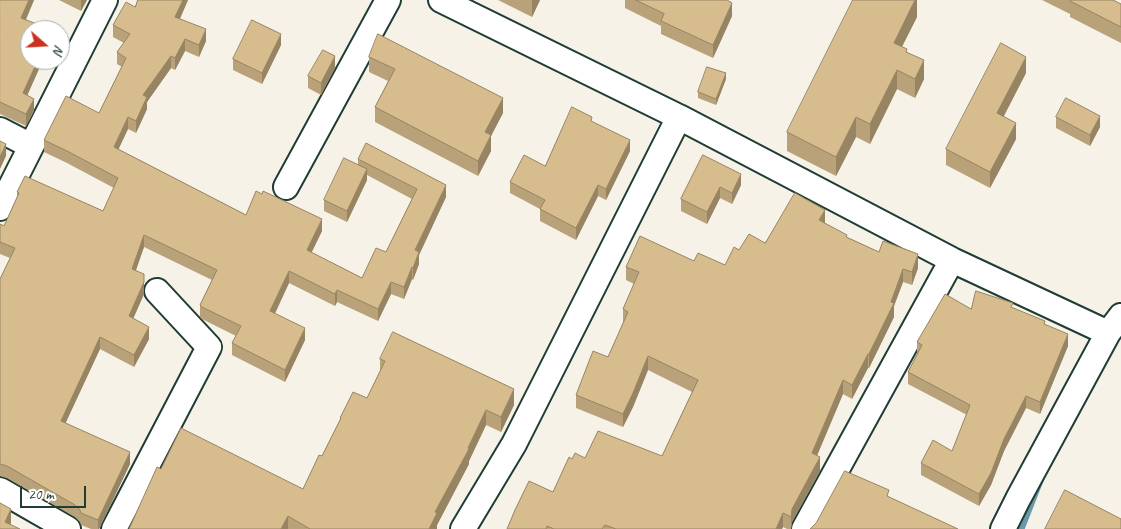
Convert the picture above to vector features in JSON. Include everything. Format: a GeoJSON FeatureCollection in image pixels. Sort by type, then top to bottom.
{"type":"FeatureCollection","features":[{"type":"Feature","properties":{"kind":"street"},"geometry":{"type":"LineString","coordinates":[[0,208],[105,0]]}},
{"type":"Feature","properties":{"kind":"street"},"geometry":{"type":"LineString","coordinates":[[286,187],[388,0]]}},
{"type":"Feature","properties":{"kind":"street"},"geometry":{"type":"LineString","coordinates":[[441,0],[679,117],[952,260],[1114,324],[1003,529]]}},
{"type":"Feature","properties":{"kind":"street"},"geometry":{"type":"LineString","coordinates":[[463,529],[514,444],[679,117]]}},
{"type":"Feature","properties":{"kind":"street"},"geometry":{"type":"LineString","coordinates":[[0,130],[31,146]]}},
{"type":"Feature","properties":{"kind":"street"},"geometry":{"type":"LineString","coordinates":[[804,529],[952,260]]}},
{"type":"Feature","properties":{"kind":"street"},"geometry":{"type":"LineString","coordinates":[[114,529],[209,347],[157,291]]}},
{"type":"Feature","properties":{"kind":"street"},"geometry":{"type":"LineString","coordinates":[[0,490],[68,529]]}},
{"type":"Feature","properties":{"kind":"building"},"geometry":{"type":"Polygon","coordinates":[[[0,0],[29,0],[21,18],[26,20],[20,20],[20,70],[33,70],[23,93],[34,99],[26,114],[0,102],[0,0]]]}},
{"type":"Feature","properties":{"kind":"building"},"geometry":{"type":"Polygon","coordinates":[[[138,0],[183,0],[175,17],[206,29],[199,45],[185,39],[175,58],[171,56],[143,95],[147,97],[136,121],[128,117],[114,147],[246,215],[256,191],[262,194],[263,191],[322,219],[307,250],[362,278],[376,248],[386,252],[417,189],[358,159],[366,143],[446,185],[415,250],[419,252],[404,287],[391,282],[378,309],[337,290],[335,294],[289,271],[270,311],[305,328],[285,370],[232,343],[241,326],[200,305],[217,270],[144,235],[132,269],[144,274],[144,282],[129,316],[149,327],[134,355],[100,337],[61,421],[130,452],[98,520],[81,513],[75,505],[7,466],[0,464],[0,279],[15,248],[0,242],[0,224],[4,226],[25,176],[103,211],[118,178],[44,140],[66,96],[99,113],[126,58],[117,52],[130,34],[113,25],[126,2],[135,7],[138,0]]]}},
{"type":"Feature","properties":{"kind":"building"},"geometry":{"type":"Polygon","coordinates":[[[636,0],[727,0],[732,3],[713,45],[661,21],[664,14],[636,0]]]}},
{"type":"Feature","properties":{"kind":"building"},"geometry":{"type":"Polygon","coordinates":[[[853,0],[915,0],[894,43],[907,49],[906,52],[924,60],[915,79],[897,70],[870,124],[856,117],[836,157],[787,132],[853,0]]]}},
{"type":"Feature","properties":{"kind":"building"},"geometry":{"type":"Polygon","coordinates":[[[1113,0],[1121,4],[1121,27],[1070,1],[1113,0]]]}},
{"type":"Feature","properties":{"kind":"building"},"geometry":{"type":"Polygon","coordinates":[[[252,20],[281,34],[262,73],[233,59],[252,20]]]}},
{"type":"Feature","properties":{"kind":"building"},"geometry":{"type":"Polygon","coordinates":[[[378,34],[503,98],[485,132],[491,135],[478,161],[375,107],[395,69],[369,57],[378,34]]]}},
{"type":"Feature","properties":{"kind":"building"},"geometry":{"type":"Polygon","coordinates":[[[1001,43],[1026,57],[997,113],[1016,123],[990,172],[946,149],[1001,43]]]}},
{"type":"Feature","properties":{"kind":"building"},"geometry":{"type":"Polygon","coordinates":[[[323,50],[335,56],[321,83],[308,76],[323,50]]]}},
{"type":"Feature","properties":{"kind":"building"},"geometry":{"type":"Polygon","coordinates":[[[707,67],[726,73],[716,99],[698,92],[707,67]]]}},
{"type":"Feature","properties":{"kind":"building"},"geometry":{"type":"Polygon","coordinates":[[[1066,98],[1100,116],[1090,135],[1056,117],[1066,98]]]}},
{"type":"Feature","properties":{"kind":"building"},"geometry":{"type":"Polygon","coordinates":[[[572,107],[592,117],[591,121],[630,140],[606,189],[598,185],[576,228],[540,209],[545,200],[510,182],[524,155],[545,166],[572,107]]]}},
{"type":"Feature","properties":{"kind":"building"},"geometry":{"type":"Polygon","coordinates":[[[0,141],[6,144],[0,157],[0,141]]]}},
{"type":"Feature","properties":{"kind":"building"},"geometry":{"type":"Polygon","coordinates":[[[703,155],[741,174],[732,193],[720,187],[707,212],[681,199],[703,155]]]}},
{"type":"Feature","properties":{"kind":"building"},"geometry":{"type":"Polygon","coordinates":[[[344,158],[367,169],[347,211],[324,200],[344,158]]]}},
{"type":"Feature","properties":{"kind":"building"},"geometry":{"type":"Polygon","coordinates":[[[795,193],[825,210],[819,220],[847,235],[846,237],[879,252],[883,241],[918,254],[912,272],[903,269],[891,302],[894,303],[852,385],[843,380],[812,453],[820,457],[792,509],[791,517],[783,513],[776,529],[616,529],[605,525],[602,529],[554,529],[547,526],[546,529],[507,529],[529,481],[553,492],[569,457],[572,459],[575,453],[585,458],[598,431],[662,456],[698,380],[648,356],[623,414],[576,395],[593,351],[608,357],[628,312],[623,309],[639,272],[626,267],[640,236],[694,261],[698,253],[725,265],[734,247],[739,250],[749,234],[765,243],[795,193]]]}},
{"type":"Feature","properties":{"kind":"building"},"geometry":{"type":"Polygon","coordinates":[[[976,291],[1013,303],[1011,307],[1045,321],[1044,324],[1068,334],[1040,402],[1026,396],[1004,439],[991,473],[979,494],[921,463],[933,440],[952,451],[970,405],[908,372],[922,345],[917,342],[945,294],[971,309],[976,291]]]}},
{"type":"Feature","properties":{"kind":"building"},"geometry":{"type":"Polygon","coordinates":[[[393,332],[514,389],[501,417],[486,410],[469,449],[435,512],[437,513],[429,529],[310,529],[288,516],[281,529],[129,529],[157,467],[161,469],[181,428],[303,489],[319,455],[322,456],[353,392],[367,398],[385,361],[380,359],[393,332]]]}},
{"type":"Feature","properties":{"kind":"building"},"geometry":{"type":"Polygon","coordinates":[[[845,471],[889,490],[887,496],[958,529],[810,529],[816,523],[845,471]]]}},
{"type":"Feature","properties":{"kind":"building"},"geometry":{"type":"Polygon","coordinates":[[[1065,490],[1121,519],[1121,529],[1045,529],[1065,490]]]}},
{"type":"Feature","properties":{"kind":"building"},"geometry":{"type":"Polygon","coordinates":[[[0,503],[11,509],[5,522],[20,529],[0,529],[0,503]]]}},
{"type":"Feature","properties":{"kind":"waterway"},"geometry":{"type":"LineString","coordinates":[[1021,529],[1041,478]]}}]}
